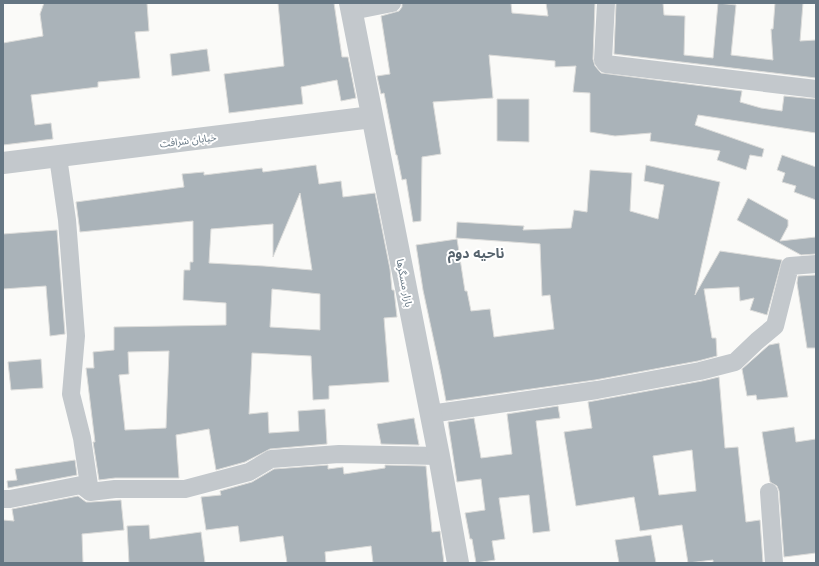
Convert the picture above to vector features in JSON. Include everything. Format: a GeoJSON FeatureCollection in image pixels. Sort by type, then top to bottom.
{"type":"FeatureCollection","features":[{"type":"Feature","properties":{"kind":"street"},"geometry":{"type":"LineString","coordinates":[[351,7],[392,3]]}},
{"type":"Feature","properties":{"kind":"street"},"geometry":{"type":"LineString","coordinates":[[606,3],[603,60],[606,64],[816,89]]}},
{"type":"Feature","properties":{"kind":"street","name":"بازار مسگرها"},"geometry":{"type":"LineString","coordinates":[[351,7],[439,456],[458,563]]}},
{"type":"Feature","properties":{"kind":"street","name":"خیابان شرافت"},"geometry":{"type":"LineString","coordinates":[[3,164],[372,117]]}},
{"type":"Feature","properties":{"kind":"street"},"geometry":{"type":"LineString","coordinates":[[58,157],[67,220],[76,336],[71,394],[82,438],[90,492]]}},
{"type":"Feature","properties":{"kind":"street"},"geometry":{"type":"LineString","coordinates":[[430,414],[597,390],[700,371],[735,362],[757,340],[775,326],[790,266],[816,264]]}},
{"type":"Feature","properties":{"kind":"street"},"geometry":{"type":"LineString","coordinates":[[3,499],[10,499],[81,485],[90,492],[115,489],[185,489],[249,472],[271,459],[339,454],[439,456]]}},
{"type":"Feature","properties":{"kind":"street"},"geometry":{"type":"LineString","coordinates":[[769,492],[774,563]]}},
{"type":"Feature","properties":{"kind":"building"},"geometry":{"type":"Polygon","coordinates":[[[44,3],[147,3],[149,31],[135,32],[140,78],[98,82],[98,87],[31,95],[35,125],[51,123],[53,139],[3,145],[3,43],[43,36],[40,14],[44,3]]]}},
{"type":"Feature","properties":{"kind":"building"},"geometry":{"type":"Polygon","coordinates":[[[278,3],[334,3],[342,57],[348,57],[356,98],[341,101],[337,80],[301,87],[303,104],[229,113],[224,74],[284,66],[278,3]]]}},
{"type":"Feature","properties":{"kind":"building"},"geometry":{"type":"Polygon","coordinates":[[[402,3],[511,3],[512,13],[548,16],[546,3],[595,3],[593,59],[595,66],[601,73],[742,91],[740,102],[761,108],[782,111],[784,96],[816,99],[816,133],[698,115],[695,125],[764,149],[762,157],[750,155],[746,170],[717,160],[720,151],[650,141],[651,133],[615,136],[590,132],[590,93],[573,92],[576,66],[555,67],[555,61],[489,55],[493,98],[433,102],[441,154],[422,157],[421,221],[413,222],[406,179],[402,180],[384,93],[381,94],[377,76],[390,74],[381,16],[399,11],[402,7],[402,3]]]}},
{"type":"Feature","properties":{"kind":"building"},"geometry":{"type":"Polygon","coordinates":[[[616,3],[663,3],[664,15],[685,16],[684,55],[713,58],[718,3],[736,5],[731,55],[773,60],[771,29],[773,29],[775,3],[803,3],[800,41],[816,40],[816,78],[614,54],[616,3]]]}},
{"type":"Feature","properties":{"kind":"building"},"geometry":{"type":"Polygon","coordinates":[[[207,49],[210,71],[172,76],[170,54],[207,49]]]}},
{"type":"Feature","properties":{"kind":"building"},"geometry":{"type":"Polygon","coordinates":[[[497,99],[529,99],[529,142],[497,141],[497,99]]]}},
{"type":"Feature","properties":{"kind":"building"},"geometry":{"type":"Polygon","coordinates":[[[782,155],[816,167],[816,200],[794,192],[796,186],[782,182],[785,173],[777,170],[782,155]]]}},
{"type":"Feature","properties":{"kind":"building"},"geometry":{"type":"Polygon","coordinates":[[[316,165],[319,184],[341,181],[343,197],[375,193],[390,269],[392,290],[394,290],[397,317],[384,318],[389,382],[329,386],[329,399],[313,400],[311,356],[252,353],[249,414],[268,412],[269,433],[299,431],[298,411],[325,409],[327,444],[270,449],[245,462],[216,470],[209,429],[176,435],[179,478],[115,478],[99,480],[93,442],[95,442],[86,368],[94,368],[93,352],[114,350],[114,327],[226,325],[226,303],[183,300],[184,270],[190,270],[190,262],[193,262],[193,221],[80,232],[76,202],[184,187],[182,174],[204,172],[204,175],[262,168],[263,172],[316,165]],[[300,193],[273,257],[273,224],[211,229],[209,263],[312,270],[300,193]],[[272,289],[270,327],[320,330],[320,294],[272,289]],[[169,351],[128,352],[129,374],[119,375],[125,430],[166,428],[169,351]]]}},
{"type":"Feature","properties":{"kind":"building"},"geometry":{"type":"Polygon","coordinates":[[[646,165],[720,182],[695,295],[720,251],[782,260],[767,315],[750,310],[754,298],[740,301],[739,287],[704,289],[712,338],[716,338],[717,356],[698,361],[595,380],[446,401],[423,290],[416,245],[457,239],[465,291],[467,291],[471,311],[490,309],[494,337],[554,329],[550,295],[542,296],[540,244],[456,238],[457,222],[524,226],[523,230],[571,228],[574,210],[587,212],[590,170],[632,173],[630,211],[658,219],[664,185],[644,181],[646,165]]]}},
{"type":"Feature","properties":{"kind":"building"},"geometry":{"type":"Polygon","coordinates":[[[748,198],[788,220],[788,226],[780,241],[816,237],[816,254],[801,255],[737,220],[748,198]]]}},
{"type":"Feature","properties":{"kind":"building"},"geometry":{"type":"Polygon","coordinates":[[[57,230],[65,334],[50,336],[46,286],[3,289],[3,234],[57,230]]]}},
{"type":"Feature","properties":{"kind":"building"},"geometry":{"type":"Polygon","coordinates":[[[816,275],[816,348],[807,348],[797,283],[798,276],[816,275]]]}},
{"type":"Feature","properties":{"kind":"building"},"geometry":{"type":"Polygon","coordinates":[[[779,343],[788,397],[757,400],[756,395],[747,396],[742,369],[769,345],[779,343]]]}},
{"type":"Feature","properties":{"kind":"building"},"geometry":{"type":"Polygon","coordinates":[[[41,359],[43,388],[11,390],[8,362],[41,359]]]}},
{"type":"Feature","properties":{"kind":"building"},"geometry":{"type":"Polygon","coordinates":[[[719,377],[725,448],[738,447],[746,522],[760,520],[763,563],[713,563],[713,560],[688,563],[682,525],[640,531],[634,497],[576,506],[564,432],[592,428],[588,402],[719,377]],[[692,450],[653,456],[659,495],[696,491],[692,450]]]}},
{"type":"Feature","properties":{"kind":"building"},"geometry":{"type":"Polygon","coordinates":[[[558,406],[560,418],[536,421],[550,531],[533,533],[529,495],[499,498],[505,539],[492,541],[495,560],[476,563],[472,539],[470,539],[465,513],[485,510],[481,479],[457,482],[448,422],[474,418],[481,458],[512,454],[507,414],[558,406]]]}},
{"type":"Feature","properties":{"kind":"building"},"geometry":{"type":"Polygon","coordinates":[[[414,418],[419,445],[381,444],[377,424],[414,418]]]}},
{"type":"Feature","properties":{"kind":"building"},"geometry":{"type":"Polygon","coordinates":[[[794,427],[796,442],[816,439],[816,553],[784,557],[779,491],[777,486],[770,482],[762,432],[794,427]]]}},
{"type":"Feature","properties":{"kind":"building"},"geometry":{"type":"Polygon","coordinates":[[[75,460],[77,475],[8,488],[7,481],[17,480],[15,469],[75,460]]]}},
{"type":"Feature","properties":{"kind":"building"},"geometry":{"type":"Polygon","coordinates":[[[328,465],[328,469],[343,467],[344,474],[385,468],[385,465],[426,466],[432,532],[440,531],[444,563],[373,563],[371,546],[325,552],[326,563],[287,563],[283,536],[240,542],[238,526],[206,530],[201,497],[221,495],[220,491],[252,482],[274,469],[328,465]]]}},
{"type":"Feature","properties":{"kind":"building"},"geometry":{"type":"Polygon","coordinates":[[[78,496],[86,502],[121,500],[124,530],[82,534],[83,563],[3,563],[3,520],[14,521],[12,509],[78,496]]]}},
{"type":"Feature","properties":{"kind":"building"},"geometry":{"type":"Polygon","coordinates":[[[149,525],[150,539],[201,532],[205,563],[129,563],[127,526],[149,525]]]}},
{"type":"Feature","properties":{"kind":"building"},"geometry":{"type":"Polygon","coordinates":[[[651,535],[656,563],[619,563],[615,540],[651,535]]]}},
{"type":"Feature","properties":{"kind":"district","name":"ناحیه دوم"},"geometry":{"type":"Point","coordinates":[476,253]}}]}
